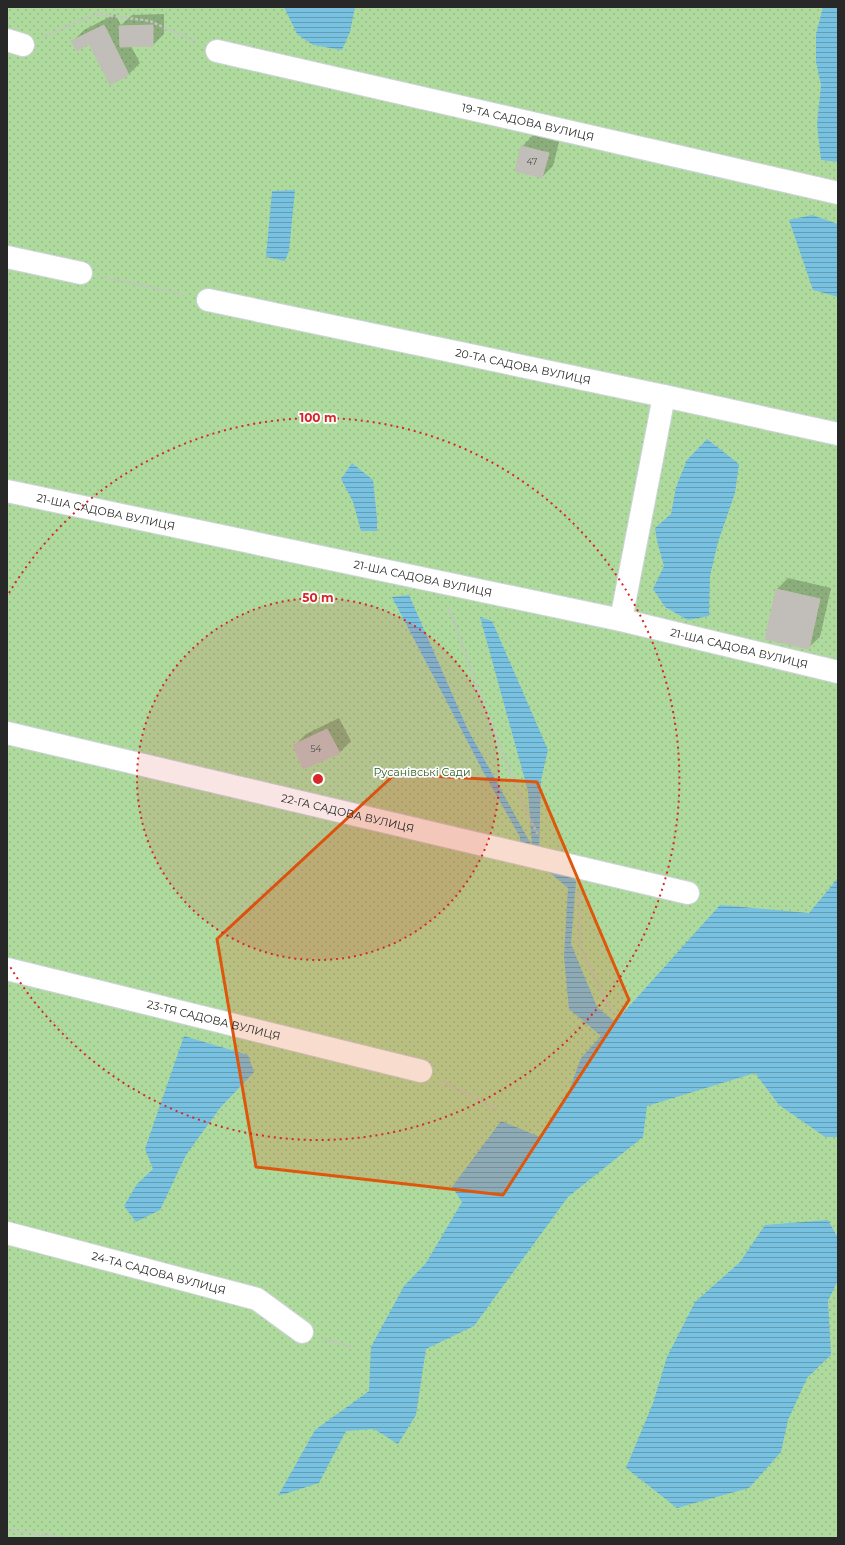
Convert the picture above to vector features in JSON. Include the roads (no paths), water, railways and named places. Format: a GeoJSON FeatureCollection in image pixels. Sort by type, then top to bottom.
{"type":"FeatureCollection","features":[{"type":"Feature","properties":{"kind":"street","name":"19-ТА САДОВА ВУЛИЦЯ"},"geometry":{"type":"LineString","coordinates":[[217,51],[838,193]]}},
{"type":"Feature","properties":{"kind":"street"},"geometry":{"type":"LineString","coordinates":[[7,257],[81,273]]}},
{"type":"Feature","properties":{"kind":"street","name":"20-ТА САДОВА ВУЛИЦЯ"},"geometry":{"type":"LineString","coordinates":[[208,300],[838,434]]}},
{"type":"Feature","properties":{"kind":"street"},"geometry":{"type":"LineString","coordinates":[[621,620],[664,396]]}},
{"type":"Feature","properties":{"kind":"street","name":"21-ША САДОВА ВУЛИЦЯ"},"geometry":{"type":"LineString","coordinates":[[7,490],[621,620],[838,672]]}},
{"type":"Feature","properties":{"kind":"street","name":"22-ГА САДОВА ВУЛИЦЯ"},"geometry":{"type":"LineString","coordinates":[[7,733],[688,893]]}},
{"type":"Feature","properties":{"kind":"street","name":"23-ТЯ САДОВА ВУЛИЦЯ"},"geometry":{"type":"LineString","coordinates":[[7,969],[421,1071]]}},
{"type":"Feature","properties":{"kind":"street","name":"24-ТА САДОВА ВУЛИЦЯ"},"geometry":{"type":"LineString","coordinates":[[7,1233],[257,1299],[302,1332]]}},
{"type":"Feature","properties":{"kind":"water"},"geometry":{"type":"Polygon","coordinates":[[[284,7],[355,7],[350,32],[342,50],[313,45],[297,34],[284,7]]]}},
{"type":"Feature","properties":{"kind":"water"},"geometry":{"type":"Polygon","coordinates":[[[823,7],[838,7],[838,162],[821,160],[817,124],[821,85],[816,62],[816,34],[823,7]]]}},
{"type":"Feature","properties":{"kind":"water"},"geometry":{"type":"Polygon","coordinates":[[[295,190],[289,251],[285,261],[266,257],[272,191],[295,190]]]}},
{"type":"Feature","properties":{"kind":"water"},"geometry":{"type":"Polygon","coordinates":[[[812,215],[838,224],[838,297],[813,290],[789,220],[812,215]]]}},
{"type":"Feature","properties":{"kind":"water"},"geometry":{"type":"Polygon","coordinates":[[[707,439],[739,464],[735,493],[718,542],[710,576],[709,616],[688,620],[665,607],[653,589],[664,566],[655,528],[671,514],[676,487],[687,460],[707,439]]]}},
{"type":"Feature","properties":{"kind":"water"},"geometry":{"type":"Polygon","coordinates":[[[352,463],[373,480],[377,531],[361,531],[353,502],[341,479],[352,463]]]}},
{"type":"Feature","properties":{"kind":"water"},"geometry":{"type":"Polygon","coordinates":[[[409,595],[467,728],[532,846],[528,791],[480,617],[492,621],[548,750],[541,780],[539,854],[576,881],[571,944],[597,1007],[615,1022],[720,905],[809,913],[838,878],[838,1137],[825,1137],[779,1105],[755,1073],[647,1106],[643,1137],[568,1197],[474,1326],[426,1349],[416,1415],[398,1444],[374,1429],[346,1431],[319,1483],[278,1496],[315,1430],[369,1391],[371,1347],[404,1286],[426,1263],[462,1202],[452,1187],[501,1121],[540,1137],[566,1099],[581,1058],[601,1036],[569,1009],[564,957],[568,888],[520,848],[520,837],[485,775],[392,597],[409,595]]]}},
{"type":"Feature","properties":{"kind":"water"},"geometry":{"type":"Polygon","coordinates":[[[184,1036],[248,1055],[254,1072],[220,1108],[186,1155],[160,1210],[136,1222],[124,1206],[137,1184],[153,1169],[145,1149],[184,1036]]]}},
{"type":"Feature","properties":{"kind":"water"},"geometry":{"type":"Polygon","coordinates":[[[828,1220],[838,1238],[838,1280],[828,1301],[831,1355],[807,1378],[788,1420],[781,1452],[749,1488],[677,1508],[626,1468],[653,1403],[667,1357],[695,1302],[740,1262],[765,1225],[828,1220]]]}},
{"type":"Feature","properties":{"kind":"park label","name":"Русанівські Сади"},"geometry":{"type":"Point","coordinates":[422,772]}}]}
